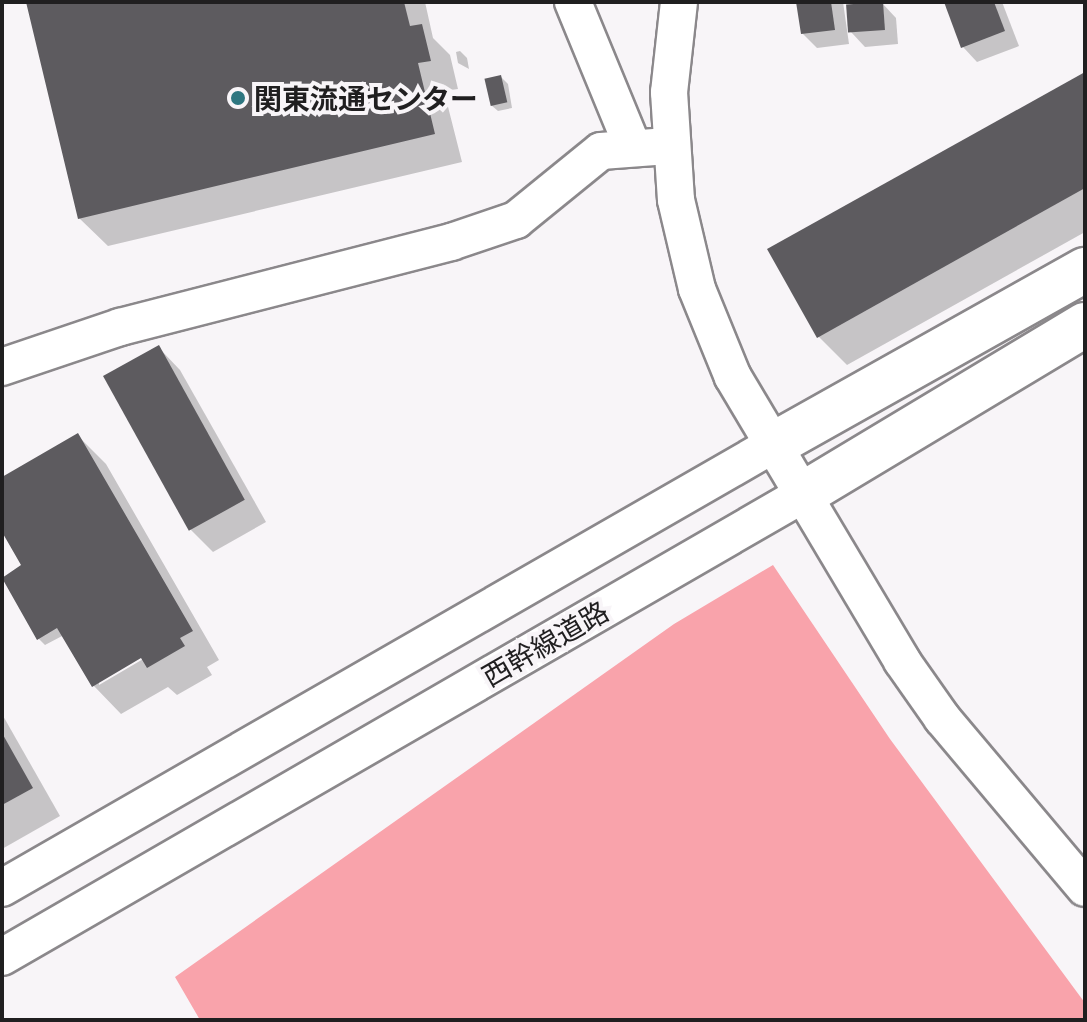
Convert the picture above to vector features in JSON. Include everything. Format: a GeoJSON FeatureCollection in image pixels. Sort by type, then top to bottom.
{"type":"FeatureCollection","features":[{"type":"Feature","properties":{"kind":"main road"},"geometry":{"type":"LineString","coordinates":[[771,446],[1085,270]]}},
{"type":"Feature","properties":{"kind":"main road","name":"西幹線道路"},"geometry":{"type":"LineString","coordinates":[[800,496],[1085,325]]}},
{"type":"Feature","properties":{"kind":"street"},"geometry":{"type":"LineString","coordinates":[[573,2],[632,145]]}},
{"type":"Feature","properties":{"kind":"street"},"geometry":{"type":"LineString","coordinates":[[679,2],[671,44],[668,146],[687,259],[733,377],[800,496],[942,718],[1085,888]]}},
{"type":"Feature","properties":{"kind":"street"},"geometry":{"type":"LineString","coordinates":[[2,367],[120,327],[516,220],[601,151],[632,145],[668,146]]}},
{"type":"Feature","properties":{"kind":"street"},"geometry":{"type":"LineString","coordinates":[[2,888],[771,446]]}},
{"type":"Feature","properties":{"kind":"street","name":"西幹線道路"},"geometry":{"type":"LineString","coordinates":[[2,957],[800,496]]}},
{"type":"Feature","properties":{"kind":"shaded area"},"geometry":{"type":"Polygon","coordinates":[[[773,565],[890,739],[1085,1003],[1085,1020],[200,1020],[175,977],[674,624],[773,565]]]}},
{"type":"Feature","properties":{"kind":"building","name":"関東流通センター"},"geometry":{"type":"Polygon","coordinates":[[[26,2],[404,2],[410,26],[422,24],[431,61],[418,63],[435,134],[78,219],[26,2]]]}},
{"type":"Feature","properties":{"kind":"building"},"geometry":{"type":"Polygon","coordinates":[[[796,2],[831,2],[835,30],[801,34],[796,2]]]}},
{"type":"Feature","properties":{"kind":"building"},"geometry":{"type":"Polygon","coordinates":[[[883,2],[885,30],[848,33],[846,5],[883,2]]]}},
{"type":"Feature","properties":{"kind":"building"},"geometry":{"type":"Polygon","coordinates":[[[944,2],[994,2],[1005,31],[961,48],[944,2]]]}},
{"type":"Feature","properties":{"kind":"building"},"geometry":{"type":"Polygon","coordinates":[[[1085,72],[1085,188],[817,338],[767,249],[1085,72]]]}},
{"type":"Feature","properties":{"kind":"building"},"geometry":{"type":"Polygon","coordinates":[[[501,75],[507,102],[491,106],[484,79],[501,75]]]}},
{"type":"Feature","properties":{"kind":"building"},"geometry":{"type":"Polygon","coordinates":[[[159,345],[245,500],[189,531],[103,376],[159,345]]]}},
{"type":"Feature","properties":{"kind":"building"},"geometry":{"type":"Polygon","coordinates":[[[78,433],[193,631],[180,638],[185,646],[147,668],[141,658],[92,687],[57,628],[37,640],[2,578],[21,565],[2,532],[2,477],[78,433]]]}},
{"type":"Feature","properties":{"kind":"building"},"geometry":{"type":"Polygon","coordinates":[[[2,733],[33,788],[2,805],[2,733]]]}},
{"type":"Feature","properties":{"kind":"place","name":"関東流通センター"},"geometry":{"type":"Point","coordinates":[238,98]}}]}
